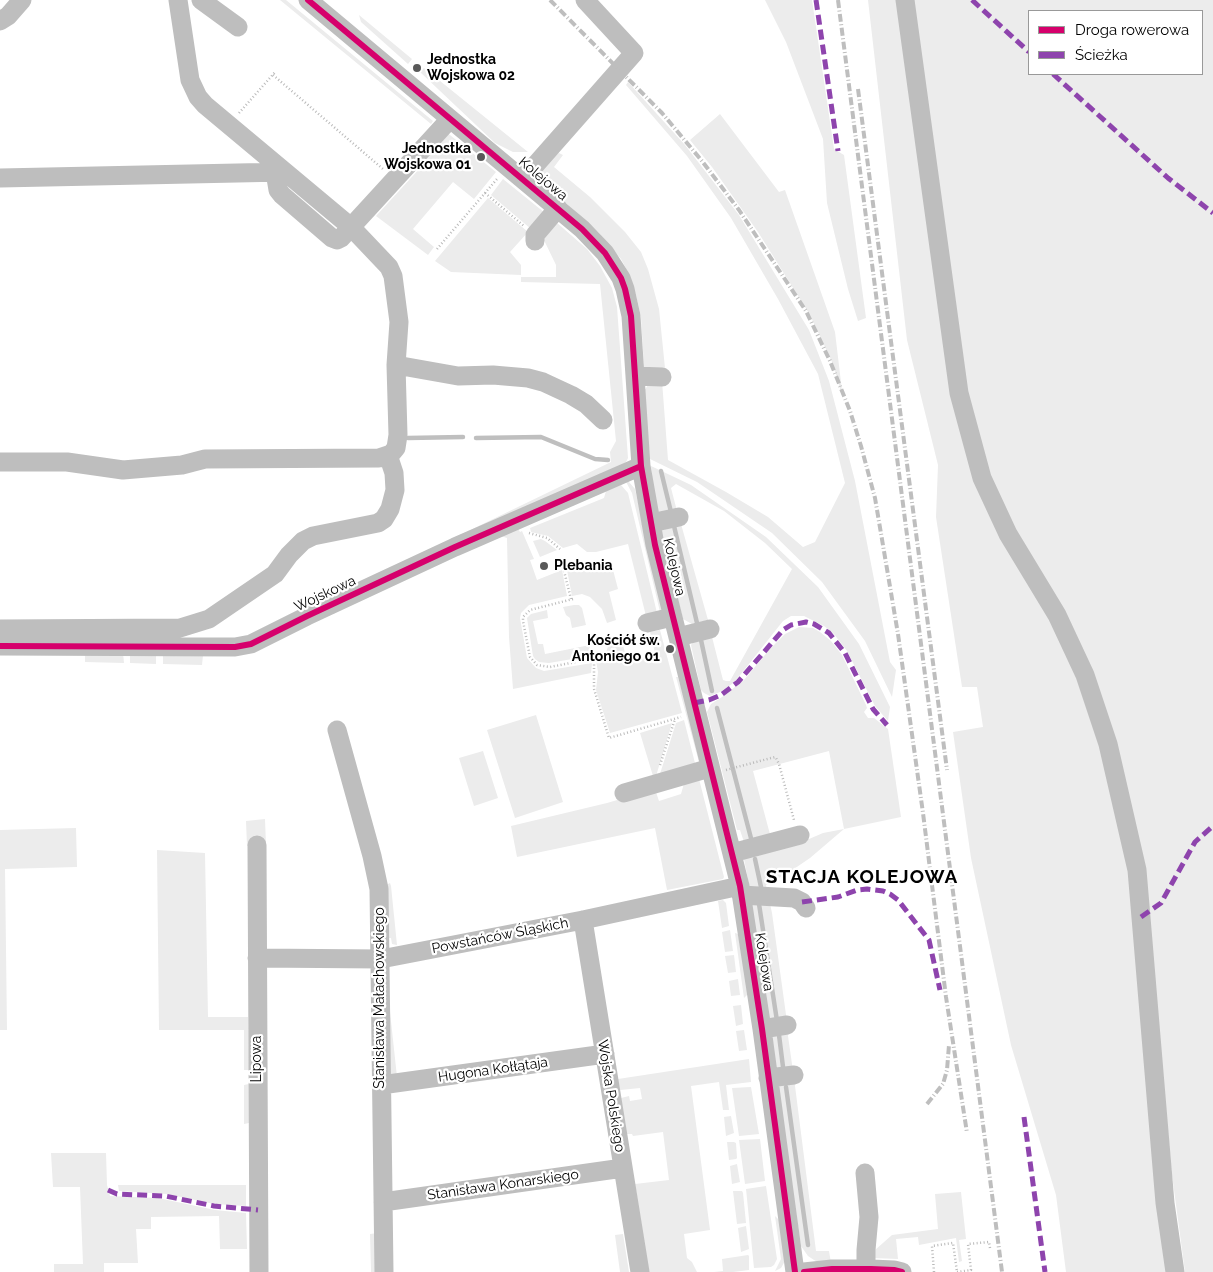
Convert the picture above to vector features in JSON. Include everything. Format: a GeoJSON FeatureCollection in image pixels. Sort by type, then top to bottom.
{"type":"FeatureCollection","features":[{"type":"Feature","properties":{"kind":"street"},"geometry":{"type":"LineString","coordinates":[[0,21],[8,16],[22,0]]}},
{"type":"Feature","properties":{"kind":"street"},"geometry":{"type":"LineString","coordinates":[[0,462],[67,462],[123,470],[182,465],[204,459],[379,458],[391,454],[396,448],[398,435],[396,365],[399,322],[393,276],[381,257],[351,227],[280,172],[206,105],[192,87],[178,0]]}},
{"type":"Feature","properties":{"kind":"street"},"geometry":{"type":"LineString","coordinates":[[201,0],[238,27]]}},
{"type":"Feature","properties":{"kind":"street","name":"Kolejowa"},"geometry":{"type":"LineString","coordinates":[[308,0],[558,208],[596,242],[621,278],[626,289],[631,316],[641,466],[672,617],[720,768],[732,853],[741,890],[762,1029],[795,1272]]}},
{"type":"Feature","properties":{"kind":"street"},"geometry":{"type":"LineString","coordinates":[[523,179],[562,145],[634,53],[585,0]]}},
{"type":"Feature","properties":{"kind":"street"},"geometry":{"type":"LineString","coordinates":[[905,0],[959,393],[964,412],[982,478],[1008,534],[1057,616],[1085,675],[1108,744],[1138,870],[1165,1203],[1175,1272]]}},
{"type":"Feature","properties":{"kind":"street"},"geometry":{"type":"LineString","coordinates":[[351,227],[450,118]]}},
{"type":"Feature","properties":{"kind":"street"},"geometry":{"type":"LineString","coordinates":[[0,178],[280,172]]}},
{"type":"Feature","properties":{"kind":"street"},"geometry":{"type":"LineString","coordinates":[[536,237],[558,208]]}},
{"type":"Feature","properties":{"kind":"street"},"geometry":{"type":"LineString","coordinates":[[396,365],[458,376],[493,375],[528,378],[543,382],[571,395],[586,404],[603,420]]}},
{"type":"Feature","properties":{"kind":"street"},"geometry":{"type":"LineString","coordinates":[[635,376],[662,377]]}},
{"type":"Feature","properties":{"kind":"street"},"geometry":{"type":"LineString","coordinates":[[0,629],[180,628],[209,619],[275,574],[289,555],[304,541],[313,536],[378,523],[384,519],[390,508],[395,490],[394,473],[388,455]]}},
{"type":"Feature","properties":{"kind":"street","name":"Wojskowa"},"geometry":{"type":"LineString","coordinates":[[0,646],[235,647],[251,644],[455,547],[641,466]]}},
{"type":"Feature","properties":{"kind":"street"},"geometry":{"type":"LineString","coordinates":[[652,524],[679,517]]}},
{"type":"Feature","properties":{"kind":"street"},"geometry":{"type":"LineString","coordinates":[[647,623],[672,617]]}},
{"type":"Feature","properties":{"kind":"street"},"geometry":{"type":"LineString","coordinates":[[678,637],[710,629]]}},
{"type":"Feature","properties":{"kind":"street","name":"Stanisława Małachowskiego"},"geometry":{"type":"LineString","coordinates":[[337,730],[372,856],[379,889],[384,1272]]}},
{"type":"Feature","properties":{"kind":"street"},"geometry":{"type":"LineString","coordinates":[[624,793],[720,768]]}},
{"type":"Feature","properties":{"kind":"street"},"geometry":{"type":"LineString","coordinates":[[732,853],[799,835]]}},
{"type":"Feature","properties":{"kind":"street","name":"Lipowa"},"geometry":{"type":"LineString","coordinates":[[256,845],[259,1272]]}},
{"type":"Feature","properties":{"kind":"street","name":"Powstańców Śląskich"},"geometry":{"type":"LineString","coordinates":[[256,958],[381,959],[741,890],[794,898],[802,902],[806,908]]}},
{"type":"Feature","properties":{"kind":"street","name":"Wojska Polskiego"},"geometry":{"type":"LineString","coordinates":[[582,920],[640,1272]]}},
{"type":"Feature","properties":{"kind":"street"},"geometry":{"type":"LineString","coordinates":[[762,1029],[787,1025]]}},
{"type":"Feature","properties":{"kind":"street","name":"Hugona Kołłątaja"},"geometry":{"type":"LineString","coordinates":[[381,1085],[605,1054]]}},
{"type":"Feature","properties":{"kind":"street"},"geometry":{"type":"LineString","coordinates":[[768,1078],[794,1074]]}},
{"type":"Feature","properties":{"kind":"street","name":"Stanisława Konarskiego"},"geometry":{"type":"LineString","coordinates":[[383,1202],[623,1168]]}},
{"type":"Feature","properties":{"kind":"street"},"geometry":{"type":"LineString","coordinates":[[865,1173],[869,1217],[866,1269]]}},
{"type":"Feature","properties":{"kind":"street"},"geometry":{"type":"LineString","coordinates":[[804,1272],[866,1269],[902,1272]]}},
{"type":"Feature","properties":{"kind":"path"},"geometry":{"type":"LineString","coordinates":[[229,125],[276,72]]}},
{"type":"Feature","properties":{"kind":"path"},"geometry":{"type":"LineString","coordinates":[[273,75],[388,173]]}},
{"type":"Feature","properties":{"kind":"path"},"geometry":{"type":"LineString","coordinates":[[437,249],[501,174]]}},
{"type":"Feature","properties":{"kind":"path"},"geometry":{"type":"LineString","coordinates":[[485,193],[536,237]]}},
{"type":"Feature","properties":{"kind":"path"},"geometry":{"type":"LineString","coordinates":[[527,529],[530,534],[547,538],[560,549]]}},
{"type":"Feature","properties":{"kind":"path"},"geometry":{"type":"LineString","coordinates":[[564,571],[572,599],[530,610],[523,617],[530,657],[537,665],[550,667],[591,659]]}},
{"type":"Feature","properties":{"kind":"path"},"geometry":{"type":"LineString","coordinates":[[594,662],[594,689],[609,738],[685,716]]}},
{"type":"Feature","properties":{"kind":"path"},"geometry":{"type":"LineString","coordinates":[[659,770],[675,719]]}},
{"type":"Feature","properties":{"kind":"path"},"geometry":{"type":"LineString","coordinates":[[720,768],[736,767],[775,757],[779,764],[799,835]]}},
{"type":"Feature","properties":{"kind":"path"},"geometry":{"type":"LineString","coordinates":[[934,1272],[932,1246],[953,1243],[957,1272],[971,1270],[968,1244],[990,1242],[990,1248]]}},
{"type":"Feature","properties":{"kind":"shaded area"},"geometry":{"type":"Polygon","coordinates":[[[280,0],[286,0],[433,121],[431,124],[280,0]]]}},
{"type":"Feature","properties":{"kind":"shaded area"},"geometry":{"type":"Polygon","coordinates":[[[765,0],[812,0],[834,149],[844,155],[866,318],[858,321],[848,289],[827,203],[823,139],[786,42],[765,0]]]}},
{"type":"Feature","properties":{"kind":"shaded area"},"geometry":{"type":"Polygon","coordinates":[[[868,0],[1213,0],[1213,1272],[1185,1272],[1172,1175],[1145,873],[1062,635],[1098,739],[1130,870],[1170,1272],[1066,1272],[1056,1195],[1011,1045],[971,858],[953,732],[983,727],[977,687],[962,687],[936,517],[938,465],[907,340],[868,0]]]}},
{"type":"Feature","properties":{"kind":"shaded area"},"geometry":{"type":"Polygon","coordinates":[[[359,15],[412,59],[408,64],[361,22],[359,15]]]}},
{"type":"Feature","properties":{"kind":"shaded area"},"geometry":{"type":"Polygon","coordinates":[[[424,68],[528,152],[513,152],[495,143],[420,72],[424,68]]]}},
{"type":"Feature","properties":{"kind":"shaded area"},"geometry":{"type":"Polygon","coordinates":[[[628,82],[685,145],[739,215],[809,330],[829,381],[855,481],[890,662],[896,670],[892,697],[865,641],[822,582],[772,533],[697,482],[650,459],[644,391],[648,385],[662,381],[668,460],[768,517],[803,547],[815,542],[845,483],[818,374],[778,299],[731,218],[687,156],[626,85],[628,82]]]}},
{"type":"Feature","properties":{"kind":"shaded area"},"geometry":{"type":"Polygon","coordinates":[[[720,114],[779,192],[785,190],[835,332],[843,399],[833,364],[810,315],[758,232],[712,167],[690,140],[720,114]]]}},
{"type":"Feature","properties":{"kind":"shaded area"},"geometry":{"type":"Polygon","coordinates":[[[445,131],[496,172],[474,199],[453,182],[413,229],[434,247],[428,255],[376,216],[421,167],[418,163],[445,131]]]}},
{"type":"Feature","properties":{"kind":"shaded area"},"geometry":{"type":"Polygon","coordinates":[[[559,153],[563,155],[554,167],[590,197],[625,232],[641,252],[648,269],[659,309],[665,368],[662,372],[644,367],[641,317],[636,295],[621,259],[598,232],[545,184],[541,176],[540,170],[559,153]]]}},
{"type":"Feature","properties":{"kind":"shaded area"},"geometry":{"type":"Polygon","coordinates":[[[503,179],[545,213],[531,229],[491,195],[503,179]]]}},
{"type":"Feature","properties":{"kind":"shaded area"},"geometry":{"type":"Polygon","coordinates":[[[488,198],[528,232],[510,252],[521,265],[521,275],[451,272],[435,261],[488,198]]]}},
{"type":"Feature","properties":{"kind":"shaded area"},"geometry":{"type":"Polygon","coordinates":[[[556,222],[587,249],[600,266],[612,288],[617,307],[628,458],[626,462],[616,468],[398,565],[611,462],[610,452],[616,441],[600,284],[521,282],[521,277],[556,277],[556,265],[542,236],[556,222]]]}},
{"type":"Feature","properties":{"kind":"shaded area"},"geometry":{"type":"Polygon","coordinates":[[[651,466],[691,485],[766,537],[818,587],[859,644],[890,707],[888,721],[875,706],[847,651],[834,634],[824,626],[804,616],[791,616],[783,621],[732,684],[710,696],[701,690],[691,645],[693,642],[712,637],[723,680],[730,681],[792,569],[765,543],[724,511],[676,484],[671,488],[677,511],[658,513],[655,507],[651,466]]]}},
{"type":"Feature","properties":{"kind":"shaded area"},"geometry":{"type":"Polygon","coordinates":[[[625,480],[635,489],[663,611],[660,612],[632,493],[625,480]]]}},
{"type":"Feature","properties":{"kind":"shaded area"},"geometry":{"type":"Polygon","coordinates":[[[621,485],[628,493],[657,613],[646,616],[628,544],[596,552],[587,552],[577,544],[563,548],[548,536],[531,532],[530,528],[604,498],[606,491],[621,485]]]}},
{"type":"Feature","properties":{"kind":"shaded area"},"geometry":{"type":"Polygon","coordinates":[[[681,524],[708,620],[692,624],[683,619],[661,532],[681,524]]]}},
{"type":"Feature","properties":{"kind":"shaded area"},"geometry":{"type":"Polygon","coordinates":[[[516,525],[520,532],[522,531],[534,559],[530,560],[537,580],[562,570],[567,596],[529,605],[521,613],[520,618],[527,658],[536,668],[544,671],[592,663],[591,673],[513,689],[509,637],[507,538],[498,535],[516,525]]]}},
{"type":"Feature","properties":{"kind":"shaded area"},"geometry":{"type":"Polygon","coordinates":[[[541,539],[557,550],[540,557],[533,541],[541,539]]]}},
{"type":"Feature","properties":{"kind":"shaded area"},"geometry":{"type":"Polygon","coordinates":[[[604,561],[612,566],[618,589],[609,592],[616,620],[607,623],[602,609],[590,597],[582,594],[572,596],[567,570],[604,561]]]}},
{"type":"Feature","properties":{"kind":"shaded area"},"geometry":{"type":"Polygon","coordinates":[[[579,605],[582,608],[586,625],[572,628],[570,618],[566,615],[563,607],[579,605]]]}},
{"type":"Feature","properties":{"kind":"shaded area"},"geometry":{"type":"Polygon","coordinates":[[[547,610],[548,618],[533,621],[538,644],[543,644],[545,654],[590,645],[590,656],[549,663],[539,662],[535,659],[527,618],[531,614],[547,610]]]}},
{"type":"Feature","properties":{"kind":"shaded area"},"geometry":{"type":"Polygon","coordinates":[[[799,627],[813,628],[831,641],[842,655],[866,705],[867,708],[864,712],[868,718],[874,718],[888,729],[901,817],[844,829],[829,751],[753,771],[771,838],[744,842],[740,830],[737,830],[707,712],[711,704],[744,680],[785,634],[799,627]]]}},
{"type":"Feature","properties":{"kind":"shaded area"},"geometry":{"type":"Polygon","coordinates":[[[660,630],[682,713],[610,733],[596,690],[598,672],[596,660],[605,655],[610,641],[621,638],[627,660],[655,653],[650,632],[660,630]]]}},
{"type":"Feature","properties":{"kind":"shaded area"},"geometry":{"type":"Polygon","coordinates":[[[85,653],[123,653],[124,663],[85,662],[85,653]]]}},
{"type":"Feature","properties":{"kind":"shaded area"},"geometry":{"type":"Polygon","coordinates":[[[156,653],[156,664],[130,663],[130,655],[156,653]]]}},
{"type":"Feature","properties":{"kind":"shaded area"},"geometry":{"type":"Polygon","coordinates":[[[163,654],[203,655],[202,665],[163,664],[163,654]]]}},
{"type":"Feature","properties":{"kind":"shaded area"},"geometry":{"type":"Polygon","coordinates":[[[676,677],[678,677],[703,764],[700,766],[676,677]]]}},
{"type":"Feature","properties":{"kind":"shaded area"},"geometry":{"type":"Polygon","coordinates":[[[536,715],[563,802],[515,818],[487,730],[536,715]]]}},
{"type":"Feature","properties":{"kind":"shaded area"},"geometry":{"type":"Polygon","coordinates":[[[684,720],[696,767],[659,777],[676,723],[684,720]]]}},
{"type":"Feature","properties":{"kind":"shaded area"},"geometry":{"type":"Polygon","coordinates":[[[672,723],[656,776],[653,776],[640,733],[672,723]]]}},
{"type":"Feature","properties":{"kind":"shaded area"},"geometry":{"type":"Polygon","coordinates":[[[483,751],[498,798],[474,806],[459,758],[483,751]]]}},
{"type":"Feature","properties":{"kind":"shaded area"},"geometry":{"type":"Polygon","coordinates":[[[698,775],[723,879],[667,890],[655,828],[517,857],[511,826],[607,803],[655,789],[659,801],[681,794],[685,780],[698,775]]]}},
{"type":"Feature","properties":{"kind":"shaded area"},"geometry":{"type":"Polygon","coordinates":[[[265,819],[266,845],[247,846],[246,821],[265,819]]]}},
{"type":"Feature","properties":{"kind":"shaded area"},"geometry":{"type":"Polygon","coordinates":[[[76,828],[77,867],[5,869],[7,1030],[0,1030],[0,830],[76,828]]]}},
{"type":"Feature","properties":{"kind":"shaded area"},"geometry":{"type":"Polygon","coordinates":[[[844,829],[810,858],[766,885],[767,894],[750,889],[744,859],[802,842],[823,833],[844,829]]]}},
{"type":"Feature","properties":{"kind":"shaded area"},"geometry":{"type":"Polygon","coordinates":[[[157,850],[205,853],[208,1017],[248,1017],[249,1070],[244,1070],[244,1030],[159,1030],[157,850]]]}},
{"type":"Feature","properties":{"kind":"shaded area"},"geometry":{"type":"Polygon","coordinates":[[[390,883],[397,945],[392,944],[391,938],[386,938],[386,885],[390,883]]]}},
{"type":"Feature","properties":{"kind":"shaded area"},"geometry":{"type":"Polygon","coordinates":[[[769,899],[787,1022],[770,1023],[750,905],[769,899]]]}},
{"type":"Feature","properties":{"kind":"shaded area"},"geometry":{"type":"Polygon","coordinates":[[[723,900],[726,903],[729,926],[722,928],[718,901],[723,900]]]}},
{"type":"Feature","properties":{"kind":"shaded area"},"geometry":{"type":"Polygon","coordinates":[[[730,930],[733,951],[725,952],[722,932],[730,930]]]}},
{"type":"Feature","properties":{"kind":"shaded area"},"geometry":{"type":"Polygon","coordinates":[[[735,933],[738,934],[748,994],[744,998],[735,933]]]}},
{"type":"Feature","properties":{"kind":"shaded area"},"geometry":{"type":"Polygon","coordinates":[[[734,955],[736,972],[728,973],[725,956],[734,955]]]}},
{"type":"Feature","properties":{"kind":"shaded area"},"geometry":{"type":"Polygon","coordinates":[[[738,979],[740,995],[731,996],[729,981],[738,979]]]}},
{"type":"Feature","properties":{"kind":"shaded area"},"geometry":{"type":"Polygon","coordinates":[[[741,1005],[743,1024],[736,1026],[733,1006],[741,1005]]]}},
{"type":"Feature","properties":{"kind":"shaded area"},"geometry":{"type":"Polygon","coordinates":[[[387,1011],[390,1012],[397,1077],[392,1078],[385,1071],[387,1011]]]}},
{"type":"Feature","properties":{"kind":"shaded area"},"geometry":{"type":"Polygon","coordinates":[[[787,1029],[793,1071],[777,1073],[770,1037],[787,1029]]]}},
{"type":"Feature","properties":{"kind":"shaded area"},"geometry":{"type":"Polygon","coordinates":[[[744,1030],[747,1050],[739,1051],[736,1031],[744,1030]]]}},
{"type":"Feature","properties":{"kind":"shaded area"},"geometry":{"type":"Polygon","coordinates":[[[749,1059],[751,1082],[726,1085],[729,1110],[723,1110],[719,1082],[691,1086],[710,1230],[684,1234],[687,1258],[692,1262],[697,1272],[649,1272],[635,1184],[669,1180],[663,1132],[633,1136],[632,1134],[627,1134],[621,1098],[629,1096],[630,1101],[642,1099],[640,1088],[620,1090],[618,1079],[749,1059]]]}},
{"type":"Feature","properties":{"kind":"shaded area"},"geometry":{"type":"Polygon","coordinates":[[[794,1078],[816,1251],[829,1251],[831,1263],[820,1263],[814,1260],[808,1256],[801,1246],[777,1081],[794,1078]]]}},
{"type":"Feature","properties":{"kind":"shaded area"},"geometry":{"type":"Polygon","coordinates":[[[249,1084],[249,1123],[244,1124],[244,1085],[249,1084]]]}},
{"type":"Feature","properties":{"kind":"shaded area"},"geometry":{"type":"Polygon","coordinates":[[[751,1087],[759,1134],[739,1136],[732,1088],[751,1087]]]}},
{"type":"Feature","properties":{"kind":"shaded area"},"geometry":{"type":"Polygon","coordinates":[[[731,1116],[734,1133],[726,1136],[724,1117],[731,1116]]]}},
{"type":"Feature","properties":{"kind":"shaded area"},"geometry":{"type":"Polygon","coordinates":[[[760,1139],[765,1181],[745,1184],[739,1140],[760,1139]]]}},
{"type":"Feature","properties":{"kind":"shaded area"},"geometry":{"type":"Polygon","coordinates":[[[727,1142],[736,1143],[736,1159],[729,1160],[727,1142]]]}},
{"type":"Feature","properties":{"kind":"shaded area"},"geometry":{"type":"Polygon","coordinates":[[[51,1153],[106,1153],[107,1185],[110,1196],[158,1198],[215,1210],[246,1213],[247,1249],[220,1249],[219,1216],[151,1217],[151,1229],[136,1229],[138,1263],[104,1263],[104,1272],[54,1272],[54,1264],[83,1264],[80,1187],[53,1187],[51,1153]]]}},
{"type":"Feature","properties":{"kind":"shaded area"},"geometry":{"type":"Polygon","coordinates":[[[737,1164],[740,1182],[732,1184],[730,1166],[737,1164]]]}},
{"type":"Feature","properties":{"kind":"shaded area"},"geometry":{"type":"Polygon","coordinates":[[[118,1185],[246,1185],[246,1206],[214,1204],[167,1194],[119,1191],[118,1185]]]}},
{"type":"Feature","properties":{"kind":"shaded area"},"geometry":{"type":"Polygon","coordinates":[[[766,1186],[777,1259],[771,1267],[754,1268],[746,1189],[766,1186]]]}},
{"type":"Feature","properties":{"kind":"shaded area"},"geometry":{"type":"Polygon","coordinates":[[[733,1191],[742,1191],[743,1193],[746,1223],[737,1224],[733,1191]]]}},
{"type":"Feature","properties":{"kind":"shaded area"},"geometry":{"type":"Polygon","coordinates":[[[961,1192],[966,1239],[959,1240],[962,1261],[959,1262],[956,1238],[919,1245],[918,1237],[896,1239],[898,1259],[873,1258],[875,1250],[892,1235],[938,1229],[935,1194],[961,1192]]]}},
{"type":"Feature","properties":{"kind":"shaded area"},"geometry":{"type":"Polygon","coordinates":[[[775,1216],[779,1220],[785,1261],[781,1268],[775,1271],[781,1259],[775,1216]]]}},
{"type":"Feature","properties":{"kind":"shaded area"},"geometry":{"type":"Polygon","coordinates":[[[746,1226],[749,1249],[741,1252],[738,1228],[746,1226]]]}},
{"type":"Feature","properties":{"kind":"shaded area"},"geometry":{"type":"Polygon","coordinates":[[[378,1233],[378,1272],[371,1272],[370,1234],[378,1233]]]}},
{"type":"Feature","properties":{"kind":"shaded area"},"geometry":{"type":"Polygon","coordinates":[[[623,1234],[629,1272],[620,1272],[615,1235],[623,1234]]]}},
{"type":"Feature","properties":{"kind":"shaded area"},"geometry":{"type":"Polygon","coordinates":[[[748,1255],[749,1270],[714,1272],[723,1271],[722,1259],[748,1255]]]}},
{"type":"Feature","properties":{"kind":"waterway"},"geometry":{"type":"LineString","coordinates":[[408,438],[463,437]]}},
{"type":"Feature","properties":{"kind":"waterway"},"geometry":{"type":"LineString","coordinates":[[476,438],[541,437],[595,459],[608,460]]}},
{"type":"Feature","properties":{"kind":"waterway"},"geometry":{"type":"LineString","coordinates":[[661,471],[671,512]]}},
{"type":"Feature","properties":{"kind":"waterway"},"geometry":{"type":"LineString","coordinates":[[674,526],[697,623]]}},
{"type":"Feature","properties":{"kind":"waterway"},"geometry":{"type":"LineString","coordinates":[[701,640],[712,691]]}},
{"type":"Feature","properties":{"kind":"waterway"},"geometry":{"type":"LineString","coordinates":[[717,708],[752,842]]}},
{"type":"Feature","properties":{"kind":"waterway"},"geometry":{"type":"LineString","coordinates":[[755,859],[761,887]]}},
{"type":"Feature","properties":{"kind":"waterway"},"geometry":{"type":"LineString","coordinates":[[759,904],[777,1021]]}},
{"type":"Feature","properties":{"kind":"waterway"},"geometry":{"type":"LineString","coordinates":[[779,1035],[783,1067]]}},
{"type":"Feature","properties":{"kind":"waterway"},"geometry":{"type":"LineString","coordinates":[[786,1087],[808,1245]]}},
{"type":"Feature","properties":{"kind":"railway"},"geometry":{"type":"LineString","coordinates":[[550,0],[662,113],[739,210],[806,311],[830,361],[850,411],[875,498],[898,634],[946,997],[967,1133]]}},
{"type":"Feature","properties":{"kind":"railway"},"geometry":{"type":"LineString","coordinates":[[838,0],[1002,1272]]}},
{"type":"Feature","properties":{"kind":"railway"},"geometry":{"type":"LineString","coordinates":[[858,89],[947,770]]}},
{"type":"Feature","properties":{"kind":"railway"},"geometry":{"type":"LineString","coordinates":[[927,1104],[943,1084],[947,1070],[949,1045]]}},
{"type":"Feature","properties":{"kind":"marked path"},"geometry":{"type":"LineString","coordinates":[[816,0],[838,151]]}},
{"type":"Feature","properties":{"kind":"marked path"},"geometry":{"type":"LineString","coordinates":[[972,0],[1028,51]]}},
{"type":"Feature","properties":{"kind":"marked path"},"geometry":{"type":"LineString","coordinates":[[1054,75],[1168,178],[1213,213]]}},
{"type":"Feature","properties":{"kind":"marked path"},"geometry":{"type":"LineString","coordinates":[[694,703],[721,695],[738,682],[783,630],[791,625],[806,622],[814,624],[829,633],[845,653],[873,709],[887,725]]}},
{"type":"Feature","properties":{"kind":"marked path"},"geometry":{"type":"LineString","coordinates":[[1141,917],[1161,903],[1195,842],[1213,826]]}},
{"type":"Feature","properties":{"kind":"marked path"},"geometry":{"type":"LineString","coordinates":[[802,902],[838,897],[857,890],[867,889],[890,894],[898,900],[929,940],[940,990]]}},
{"type":"Feature","properties":{"kind":"marked path"},"geometry":{"type":"LineString","coordinates":[[1024,1117],[1045,1272]]}},
{"type":"Feature","properties":{"kind":"marked path"},"geometry":{"type":"LineString","coordinates":[[108,1190],[117,1194],[165,1196],[214,1206],[258,1210]]}},
{"type":"Feature","properties":{"kind":"cycle path"},"geometry":{"type":"LineString","coordinates":[[308,0],[582,229],[605,253],[621,278],[631,316],[641,466],[655,545],[740,886],[762,1029],[795,1272]]}},
{"type":"Feature","properties":{"kind":"cycle path"},"geometry":{"type":"LineString","coordinates":[[0,646],[235,647],[251,644],[455,547],[641,466]]}},
{"type":"Feature","properties":{"kind":"cycle path"},"geometry":{"type":"LineString","coordinates":[[804,1272],[832,1269],[871,1269],[902,1272]]}},
{"type":"Feature","properties":{"kind":"place","name":"Jednostka Wojskowa 02"},"geometry":{"type":"Point","coordinates":[417,68]}},
{"type":"Feature","properties":{"kind":"place","name":"Jednostka Wojskowa 01"},"geometry":{"type":"Point","coordinates":[481,157]}},
{"type":"Feature","properties":{"kind":"place","name":"Plebania"},"geometry":{"type":"Point","coordinates":[544,566]}},
{"type":"Feature","properties":{"kind":"place","name":"Kościół św. Antoniego 01"},"geometry":{"type":"Point","coordinates":[670,649]}},
{"type":"Feature","properties":{"kind":"district","name":"STACJA KOLEJOWA"},"geometry":{"type":"Point","coordinates":[862,877]}}]}
